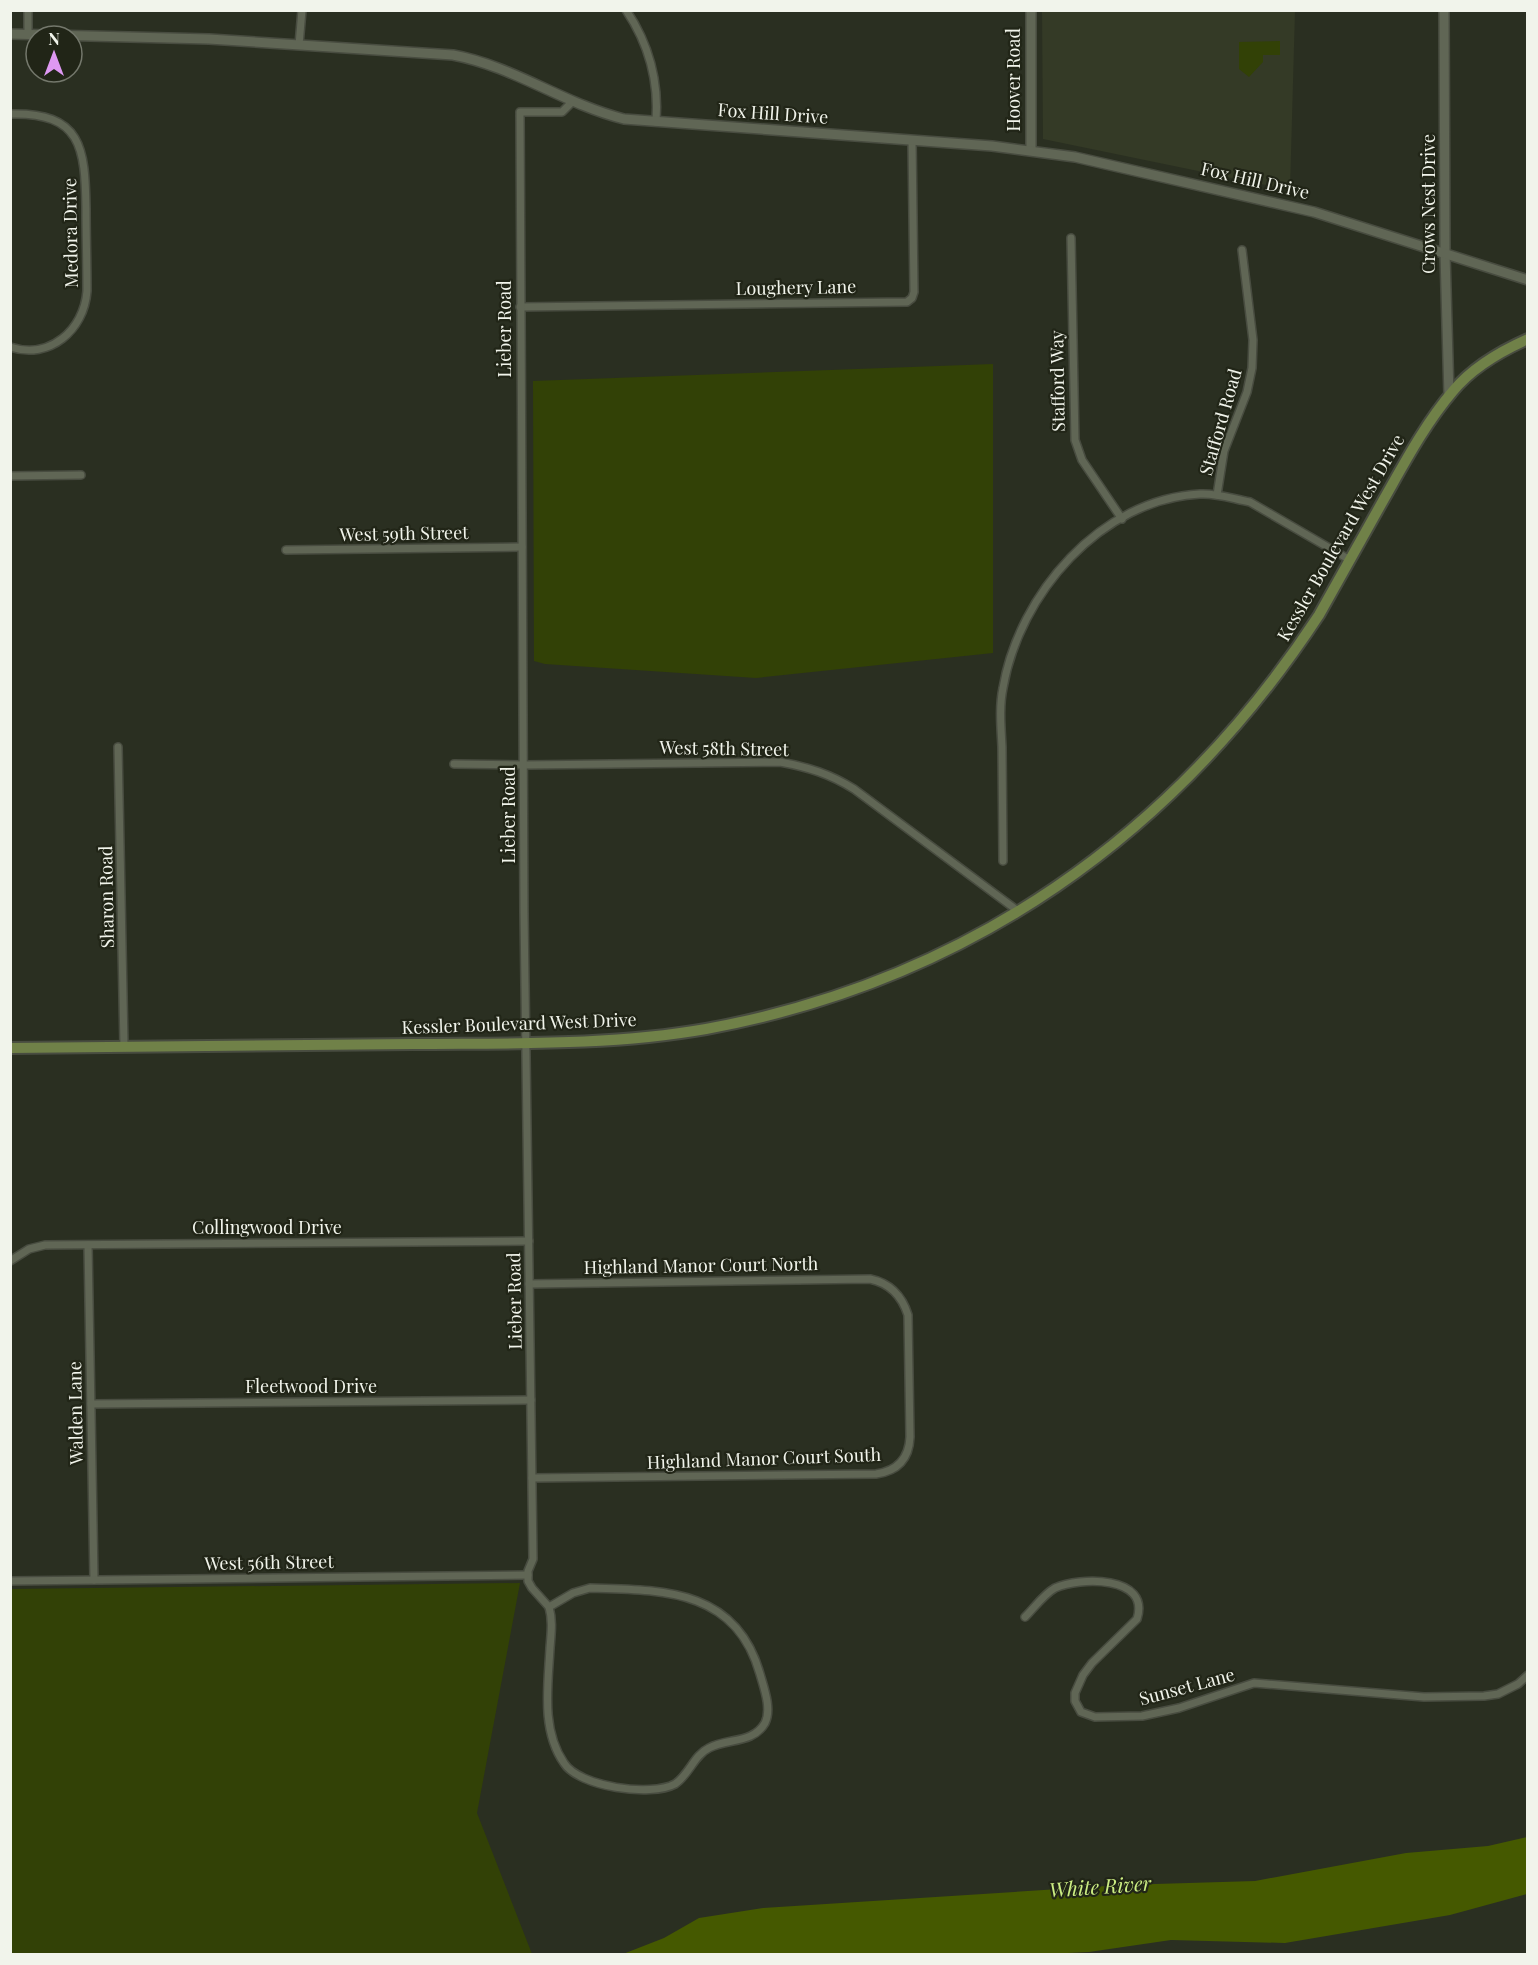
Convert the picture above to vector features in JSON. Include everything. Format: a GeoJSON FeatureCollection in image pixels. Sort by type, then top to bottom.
{"type":"FeatureCollection","features":[{"type":"Feature","properties":{"kind":"main road","name":"Kessler Boulevard West Drive"},"geometry":{"type":"LineString","coordinates":[[10,1048],[526,1044],[599,1041],[674,1034],[783,1012],[825,999],[903,970],[951,948],[1018,911],[1108,850],[1153,812],[1201,766],[1246,716],[1286,664],[1319,615],[1415,444],[1449,396],[1479,368],[1527,339]]}},
{"type":"Feature","properties":{"kind":"street"},"geometry":{"type":"LineString","coordinates":[[299,45],[302,10]]}},
{"type":"Feature","properties":{"kind":"street"},"geometry":{"type":"LineString","coordinates":[[626,10],[641,35],[650,61],[656,88],[656,122]]}},
{"type":"Feature","properties":{"kind":"street","name":"Hoover Road"},"geometry":{"type":"LineString","coordinates":[[1031,10],[1031,150]]}},
{"type":"Feature","properties":{"kind":"street","name":"Crows Nest Drive"},"geometry":{"type":"LineString","coordinates":[[1444,10],[1445,254],[1449,396]]}},
{"type":"Feature","properties":{"kind":"street","name":"Fox Hill Drive"},"geometry":{"type":"LineString","coordinates":[[84,36],[155,37],[299,45],[469,58],[496,67],[598,113],[624,119],[912,140],[1076,156],[1314,212],[1527,280]]}},
{"type":"Feature","properties":{"kind":"street","name":"Lieber Road"},"geometry":{"type":"LineString","coordinates":[[528,1575],[533,1559],[526,1044],[520,112],[562,112],[572,102]]}},
{"type":"Feature","properties":{"kind":"street","name":"Medora Drive"},"geometry":{"type":"LineString","coordinates":[[10,114],[31,113],[51,118],[71,133],[80,146],[86,170],[87,291],[84,310],[79,321],[72,331],[60,341],[34,350],[10,347]]}},
{"type":"Feature","properties":{"kind":"street","name":"Loughery Lane"},"geometry":{"type":"LineString","coordinates":[[520,307],[907,302],[912,298],[914,292],[912,140]]}},
{"type":"Feature","properties":{"kind":"street","name":"Stafford Way"},"geometry":{"type":"LineString","coordinates":[[1071,238],[1075,440],[1084,463],[1122,519]]}},
{"type":"Feature","properties":{"kind":"street","name":"Stafford Road"},"geometry":{"type":"LineString","coordinates":[[1217,495],[1225,447],[1247,392],[1252,368],[1252,340],[1242,250]]}},
{"type":"Feature","properties":{"kind":"street"},"geometry":{"type":"LineString","coordinates":[[10,476],[81,476]]}},
{"type":"Feature","properties":{"kind":"street","name":"Stafford Road"},"geometry":{"type":"LineString","coordinates":[[1122,519],[1160,501],[1192,495],[1217,495],[1250,502],[1350,560]]}},
{"type":"Feature","properties":{"kind":"street"},"geometry":{"type":"LineString","coordinates":[[1003,861],[1001,699],[1012,650],[1032,608],[1056,574],[1089,541],[1122,519]]}},
{"type":"Feature","properties":{"kind":"street","name":"West 59th Street"},"geometry":{"type":"LineString","coordinates":[[286,550],[522,547]]}},
{"type":"Feature","properties":{"kind":"street","name":"Sharon Road"},"geometry":{"type":"LineString","coordinates":[[118,747],[124,1046]]}},
{"type":"Feature","properties":{"kind":"street","name":"West 58th Street"},"geometry":{"type":"LineString","coordinates":[[454,764],[780,762],[812,768],[847,785],[1018,911]]}},
{"type":"Feature","properties":{"kind":"street","name":"Collingwood Drive"},"geometry":{"type":"LineString","coordinates":[[10,1262],[19,1254],[37,1246],[529,1241]]}},
{"type":"Feature","properties":{"kind":"street","name":"Walden Lane"},"geometry":{"type":"LineString","coordinates":[[88,1245],[94,1580]]}},
{"type":"Feature","properties":{"kind":"street","name":"Highland Manor Court North"},"geometry":{"type":"LineString","coordinates":[[529,1284],[874,1279]]}},
{"type":"Feature","properties":{"kind":"street","name":"Highland Manor Court South"},"geometry":{"type":"LineString","coordinates":[[532,1478],[876,1474],[895,1468],[906,1456],[909,1444],[908,1315],[897,1294],[874,1279]]}},
{"type":"Feature","properties":{"kind":"street","name":"Fleetwood Drive"},"geometry":{"type":"LineString","coordinates":[[91,1404],[531,1400]]}},
{"type":"Feature","properties":{"kind":"street"},"geometry":{"type":"LineString","coordinates":[[528,1575],[532,1588],[549,1607],[552,1625],[549,1724],[554,1743],[563,1762],[580,1777],[615,1787],[652,1789],[667,1787],[684,1776],[705,1750],[746,1738],[758,1731],[764,1724],[768,1710],[754,1652],[736,1626],[717,1610],[701,1602],[673,1594],[620,1588],[590,1588],[578,1591],[549,1607]]}},
{"type":"Feature","properties":{"kind":"street","name":"West 56th Street"},"geometry":{"type":"LineString","coordinates":[[10,1581],[528,1575]]}},
{"type":"Feature","properties":{"kind":"street","name":"Sunset Lane"},"geometry":{"type":"LineString","coordinates":[[1025,1617],[1051,1590],[1064,1585],[1110,1581],[1130,1591],[1137,1601],[1139,1612],[1137,1619],[1092,1663],[1083,1675],[1075,1693],[1075,1701],[1081,1712],[1095,1717],[1134,1717],[1159,1713],[1254,1683],[1354,1693],[1456,1698],[1498,1694],[1518,1684],[1527,1675]]}},
{"type":"Feature","properties":{"kind":"shaded area"},"geometry":{"type":"Polygon","coordinates":[[[1042,11],[1295,11],[1290,190],[1043,139],[1042,11]]]}},
{"type":"Feature","properties":{"kind":"shaded area"},"geometry":{"type":"Polygon","coordinates":[[[1280,41],[1280,55],[1263,55],[1263,62],[1249,77],[1239,69],[1239,42],[1280,41]]]}},
{"type":"Feature","properties":{"kind":"shaded area"},"geometry":{"type":"Polygon","coordinates":[[[993,364],[993,653],[756,678],[545,664],[534,661],[533,381],[993,364]]]}},
{"type":"Feature","properties":{"kind":"shaded area"},"geometry":{"type":"Polygon","coordinates":[[[520,1583],[477,1813],[532,1954],[11,1954],[11,1589],[520,1583]]]}},
{"type":"Feature","properties":{"kind":"water","name":"White River"},"geometry":{"type":"Polygon","coordinates":[[[1527,1837],[1527,1894],[1450,1915],[1285,1943],[1171,1940],[1089,1952],[1047,1954],[623,1954],[664,1938],[699,1918],[763,1908],[1122,1885],[1255,1881],[1406,1853],[1488,1846],[1527,1837]]]}}]}
